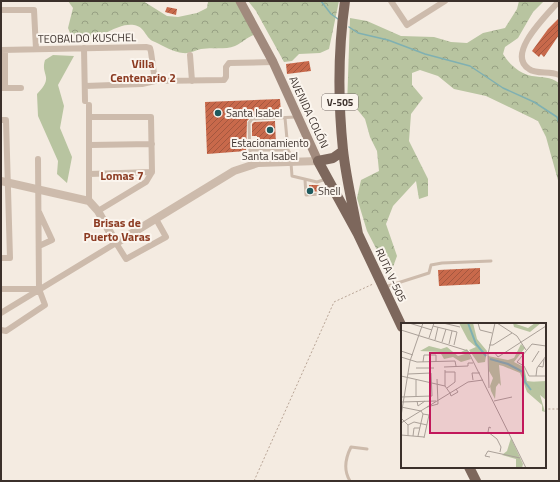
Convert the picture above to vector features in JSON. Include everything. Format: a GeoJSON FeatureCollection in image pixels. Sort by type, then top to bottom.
{"type":"FeatureCollection","features":[{"type":"Feature","properties":{"kind":"main road","name":"AVENIDA COLÓN"},"geometry":{"type":"LineString","coordinates":[[240,1],[273,62],[318,161],[358,234]]}},
{"type":"Feature","properties":{"kind":"main road","name":"V-505"},"geometry":{"type":"LineString","coordinates":[[343,151],[340,77],[345,1]]}},
{"type":"Feature","properties":{"kind":"main road"},"geometry":{"type":"LineString","coordinates":[[318,161],[333,158],[343,151],[358,234]]}},
{"type":"Feature","properties":{"kind":"main road","name":"RUTA V-505"},"geometry":{"type":"LineString","coordinates":[[358,234],[401,325]]}},
{"type":"Feature","properties":{"kind":"main road"},"geometry":{"type":"LineString","coordinates":[[470,468],[476,481]]}},
{"type":"Feature","properties":{"kind":"street"},"geometry":{"type":"LineString","coordinates":[[391,1],[407,25],[445,1]]}},
{"type":"Feature","properties":{"kind":"street"},"geometry":{"type":"LineString","coordinates":[[559,3],[525,42],[521,53],[524,65],[530,70],[559,74]]}},
{"type":"Feature","properties":{"kind":"street"},"geometry":{"type":"LineString","coordinates":[[1,10],[34,10],[36,49]]}},
{"type":"Feature","properties":{"kind":"street"},"geometry":{"type":"LineString","coordinates":[[84,48],[85,86],[90,117],[90,201]]}},
{"type":"Feature","properties":{"kind":"street","name":"TEOBALDO KUSCHEL"},"geometry":{"type":"LineString","coordinates":[[3,50],[150,48],[154,81]]}},
{"type":"Feature","properties":{"kind":"street"},"geometry":{"type":"LineString","coordinates":[[3,50],[3,88],[21,88]]}},
{"type":"Feature","properties":{"kind":"street"},"geometry":{"type":"LineString","coordinates":[[190,55],[192,81]]}},
{"type":"Feature","properties":{"kind":"street"},"geometry":{"type":"LineString","coordinates":[[85,86],[142,84],[154,81],[224,80],[226,77],[226,67],[229,63],[273,62]]}},
{"type":"Feature","properties":{"kind":"street"},"geometry":{"type":"LineString","coordinates":[[90,117],[151,117],[152,172],[146,182],[98,211]]}},
{"type":"Feature","properties":{"kind":"street"},"geometry":{"type":"LineString","coordinates":[[1,120],[6,120],[4,182],[9,227],[10,258],[1,258]]}},
{"type":"Feature","properties":{"kind":"street"},"geometry":{"type":"LineString","coordinates":[[90,145],[152,144]]}},
{"type":"Feature","properties":{"kind":"street"},"geometry":{"type":"LineString","coordinates":[[1,330],[6,331],[45,305],[39,289],[38,159]]}},
{"type":"Feature","properties":{"kind":"street"},"geometry":{"type":"LineString","coordinates":[[1,313],[226,175],[258,164],[318,161]]}},
{"type":"Feature","properties":{"kind":"street"},"geometry":{"type":"LineString","coordinates":[[90,174],[152,172]]}},
{"type":"Feature","properties":{"kind":"street"},"geometry":{"type":"LineString","coordinates":[[4,182],[90,201],[98,211],[126,259],[166,236],[156,219]]}},
{"type":"Feature","properties":{"kind":"street"},"geometry":{"type":"LineString","coordinates":[[38,210],[52,240],[39,246]]}},
{"type":"Feature","properties":{"kind":"street"},"geometry":{"type":"LineString","coordinates":[[1,227],[9,227]]}},
{"type":"Feature","properties":{"kind":"street"},"geometry":{"type":"LineString","coordinates":[[1,289],[39,289]]}},
{"type":"Feature","properties":{"kind":"lane"},"geometry":{"type":"LineString","coordinates":[[258,164],[250,154],[249,122],[252,119],[298,117]]}},
{"type":"Feature","properties":{"kind":"lane"},"geometry":{"type":"LineString","coordinates":[[284,118],[288,150],[292,162],[292,176],[317,182],[328,178]]}},
{"type":"Feature","properties":{"kind":"lane"},"geometry":{"type":"LineString","coordinates":[[250,150],[288,150]]}},
{"type":"Feature","properties":{"kind":"lane"},"geometry":{"type":"LineString","coordinates":[[305,180],[306,195],[336,193]]}},
{"type":"Feature","properties":{"kind":"lane"},"geometry":{"type":"LineString","coordinates":[[382,284],[429,273],[431,265],[442,262],[491,262]]}},
{"type":"Feature","properties":{"kind":"lane"},"geometry":{"type":"LineString","coordinates":[[350,481],[345,469],[347,454],[351,448],[368,449]]}},
{"type":"Feature","properties":{"kind":"path"},"geometry":{"type":"LineString","coordinates":[[254,481],[334,302],[382,284]]}},
{"type":"Feature","properties":{"kind":"path"},"geometry":{"type":"LineString","coordinates":[[546,408],[559,410]]}},
{"type":"Feature","properties":{"kind":"green space"},"geometry":{"type":"Polygon","coordinates":[[[68,1],[143,1],[167,16],[178,17],[197,13],[207,8],[207,1],[237,1],[256,34],[238,45],[231,47],[201,49],[185,53],[172,50],[152,40],[141,28],[134,25],[118,27],[96,37],[79,37],[70,33],[68,28],[73,8],[68,1]]]}},
{"type":"Feature","properties":{"kind":"green space"},"geometry":{"type":"Polygon","coordinates":[[[248,1],[339,1],[329,49],[320,53],[299,54],[292,61],[284,62],[256,11],[248,1]]]}},
{"type":"Feature","properties":{"kind":"green space"},"geometry":{"type":"Polygon","coordinates":[[[519,1],[544,1],[533,12],[518,38],[505,47],[503,54],[519,71],[532,76],[549,78],[559,83],[559,184],[546,137],[538,121],[486,96],[454,89],[438,76],[420,70],[412,73],[412,85],[423,98],[411,114],[409,141],[428,179],[428,196],[419,199],[416,181],[393,206],[386,224],[397,256],[390,275],[367,231],[357,198],[361,180],[379,171],[377,151],[370,137],[365,119],[356,108],[347,107],[350,18],[367,21],[401,36],[434,37],[451,42],[467,43],[483,33],[505,28],[517,9],[519,1]]]}},
{"type":"Feature","properties":{"kind":"green space"},"geometry":{"type":"Polygon","coordinates":[[[53,55],[74,56],[58,85],[64,106],[60,128],[72,157],[67,183],[57,174],[58,161],[38,116],[37,94],[46,80],[44,70],[45,60],[53,55]]]}},
{"type":"Feature","properties":{"kind":"building"},"geometry":{"type":"Polygon","coordinates":[[[167,7],[177,9],[176,15],[165,12],[167,7]]]}},
{"type":"Feature","properties":{"kind":"building"},"geometry":{"type":"Polygon","coordinates":[[[559,18],[559,35],[544,57],[541,54],[539,57],[532,51],[548,29],[559,18]]]}},
{"type":"Feature","properties":{"kind":"building"},"geometry":{"type":"Polygon","coordinates":[[[309,61],[311,71],[287,74],[286,64],[309,61]]]}},
{"type":"Feature","properties":{"kind":"building"},"geometry":{"type":"Polygon","coordinates":[[[280,99],[281,113],[275,113],[275,115],[252,116],[247,121],[246,151],[207,154],[205,102],[280,99]]]}},
{"type":"Feature","properties":{"kind":"building"},"geometry":{"type":"Polygon","coordinates":[[[275,121],[276,146],[257,147],[257,136],[252,136],[252,124],[254,122],[275,121]]]}},
{"type":"Feature","properties":{"kind":"building"},"geometry":{"type":"Polygon","coordinates":[[[309,185],[322,185],[322,191],[309,192],[309,185]]]}},
{"type":"Feature","properties":{"kind":"building"},"geometry":{"type":"Polygon","coordinates":[[[480,268],[480,284],[439,286],[438,270],[480,268]]]}},
{"type":"Feature","properties":{"kind":"waterway"},"geometry":{"type":"LineString","coordinates":[[321,1],[331,14],[338,19]]}},
{"type":"Feature","properties":{"kind":"waterway"},"geometry":{"type":"LineString","coordinates":[[349,27],[358,33],[388,40],[425,54],[470,66],[503,88],[534,102],[557,117],[559,123]]}},
{"type":"Feature","properties":{"kind":"place","name":"Santa Isabel"},"geometry":{"type":"Point","coordinates":[218,113]}},
{"type":"Feature","properties":{"kind":"place","name":"Estacionamiento Santa Isabel"},"geometry":{"type":"Point","coordinates":[270,130]}},
{"type":"Feature","properties":{"kind":"place","name":"Shell"},"geometry":{"type":"Point","coordinates":[310,191]}},
{"type":"Feature","properties":{"kind":"district","name":"Villa Centenario 2"},"geometry":{"type":"Point","coordinates":[143,70]}},
{"type":"Feature","properties":{"kind":"district","name":"Lomas 7"},"geometry":{"type":"Point","coordinates":[122,175]}},
{"type":"Feature","properties":{"kind":"district","name":"Brisas de Puerto Varas"},"geometry":{"type":"Point","coordinates":[117,229]}}]}
